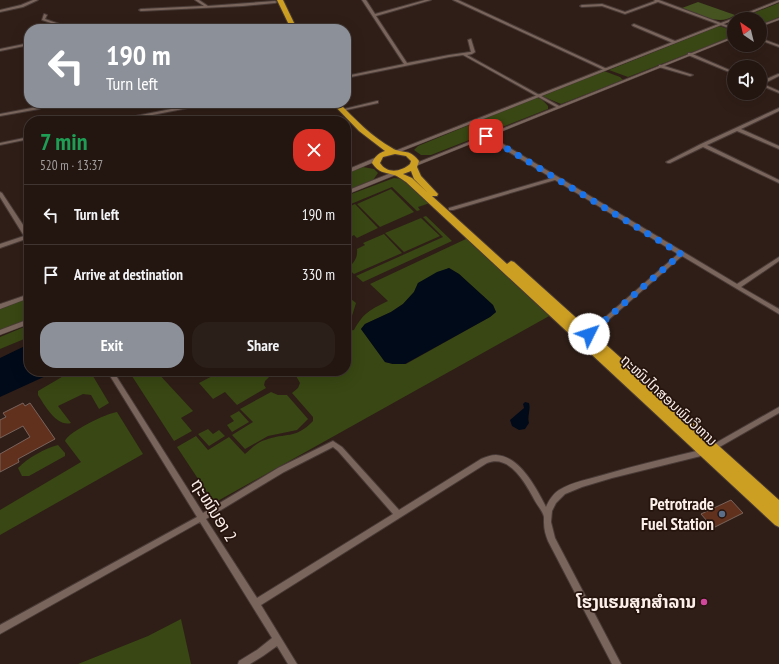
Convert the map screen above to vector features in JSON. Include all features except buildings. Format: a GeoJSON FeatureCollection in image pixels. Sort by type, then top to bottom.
{"type":"FeatureCollection","features":[{"type":"Feature","properties":{"kind":"highway"},"geometry":{"type":"LineString","coordinates":[[277,1],[284,24]]}},
{"type":"Feature","properties":{"kind":"highway"},"geometry":{"type":"LineString","coordinates":[[277,1],[291,24]]}},
{"type":"Feature","properties":{"kind":"highway"},"geometry":{"type":"LineString","coordinates":[[332,108],[339,116]]}},
{"type":"Feature","properties":{"kind":"highway"},"geometry":{"type":"LineString","coordinates":[[342,110],[349,116]]}},
{"type":"Feature","properties":{"kind":"highway"},"geometry":{"type":"LineString","coordinates":[[351,118],[381,145],[394,152]]}},
{"type":"Feature","properties":{"kind":"highway"},"geometry":{"type":"LineString","coordinates":[[351,128],[376,154],[394,152]]}},
{"type":"Feature","properties":{"kind":"highway","name":"ຖະໜົນໄກສອນພົມວິຫານ"},"geometry":{"type":"LineString","coordinates":[[394,152],[411,156],[415,161],[414,166],[417,177],[445,207],[710,449],[779,508]]}},
{"type":"Feature","properties":{"kind":"highway","name":"ຖະໜົນໄກສອນພົມວິຫານ"},"geometry":{"type":"LineString","coordinates":[[376,154],[376,163],[380,168],[386,171],[396,172],[445,207],[589,334],[710,449],[779,521]]}},
{"type":"Feature","properties":{"kind":"highway"},"geometry":{"type":"LineString","coordinates":[[396,172],[406,171],[414,166]]}},
{"type":"Feature","properties":{"kind":"street"},"geometry":{"type":"LineString","coordinates":[[0,11],[22,6],[36,0]]}},
{"type":"Feature","properties":{"kind":"street"},"geometry":{"type":"LineString","coordinates":[[197,0],[208,7]]}},
{"type":"Feature","properties":{"kind":"street"},"geometry":{"type":"LineString","coordinates":[[364,0],[406,65]]}},
{"type":"Feature","properties":{"kind":"street"},"geometry":{"type":"LineString","coordinates":[[375,15],[429,0]]}},
{"type":"Feature","properties":{"kind":"street"},"geometry":{"type":"LineString","coordinates":[[455,0],[605,69]]}},
{"type":"Feature","properties":{"kind":"street"},"geometry":{"type":"LineString","coordinates":[[582,6],[602,5],[625,13],[657,0],[727,26]]}},
{"type":"Feature","properties":{"kind":"street"},"geometry":{"type":"LineString","coordinates":[[141,10],[208,7],[277,1]]}},
{"type":"Feature","properties":{"kind":"street"},"geometry":{"type":"LineString","coordinates":[[394,152],[779,1]]}},
{"type":"Feature","properties":{"kind":"street"},"geometry":{"type":"LineString","coordinates":[[45,14],[43,19],[58,24]]}},
{"type":"Feature","properties":{"kind":"street"},"geometry":{"type":"LineString","coordinates":[[767,23],[779,19]]}},
{"type":"Feature","properties":{"kind":"street"},"geometry":{"type":"LineString","coordinates":[[634,25],[674,42]]}},
{"type":"Feature","properties":{"kind":"street"},"geometry":{"type":"LineString","coordinates":[[351,76],[473,52],[470,40]]}},
{"type":"Feature","properties":{"kind":"street"},"geometry":{"type":"LineString","coordinates":[[414,166],[727,40]]}},
{"type":"Feature","properties":{"kind":"street"},"geometry":{"type":"LineString","coordinates":[[767,41],[779,46]]}},
{"type":"Feature","properties":{"kind":"street"},"geometry":{"type":"LineString","coordinates":[[0,50],[24,45]]}},
{"type":"Feature","properties":{"kind":"street"},"geometry":{"type":"LineString","coordinates":[[463,54],[559,107]]}},
{"type":"Feature","properties":{"kind":"street"},"geometry":{"type":"LineString","coordinates":[[689,54],[727,70]]}},
{"type":"Feature","properties":{"kind":"street"},"geometry":{"type":"LineString","coordinates":[[660,66],[691,75]]}},
{"type":"Feature","properties":{"kind":"street"},"geometry":{"type":"LineString","coordinates":[[767,80],[778,75]]}},
{"type":"Feature","properties":{"kind":"street"},"geometry":{"type":"LineString","coordinates":[[767,87],[779,92]]}},
{"type":"Feature","properties":{"kind":"street"},"geometry":{"type":"LineString","coordinates":[[351,108],[377,102]]}},
{"type":"Feature","properties":{"kind":"street"},"geometry":{"type":"LineString","coordinates":[[0,115],[38,108]]}},
{"type":"Feature","properties":{"kind":"street"},"geometry":{"type":"LineString","coordinates":[[141,116],[182,108]]}},
{"type":"Feature","properties":{"kind":"street"},"geometry":{"type":"LineString","coordinates":[[342,110],[351,108]]}},
{"type":"Feature","properties":{"kind":"street"},"geometry":{"type":"LineString","coordinates":[[668,162],[779,109]]}},
{"type":"Feature","properties":{"kind":"street"},"geometry":{"type":"LineString","coordinates":[[737,129],[779,148]]}},
{"type":"Feature","properties":{"kind":"street"},"geometry":{"type":"LineString","coordinates":[[486,136],[779,312]]}},
{"type":"Feature","properties":{"kind":"street"},"geometry":{"type":"LineString","coordinates":[[0,144],[24,139]]}},
{"type":"Feature","properties":{"kind":"street"},"geometry":{"type":"LineString","coordinates":[[703,145],[779,182]]}},
{"type":"Feature","properties":{"kind":"street"},"geometry":{"type":"LineString","coordinates":[[351,169],[376,154]]}},
{"type":"Feature","properties":{"kind":"street"},"geometry":{"type":"LineString","coordinates":[[351,191],[396,172]]}},
{"type":"Feature","properties":{"kind":"street"},"geometry":{"type":"LineString","coordinates":[[445,207],[556,178]]}},
{"type":"Feature","properties":{"kind":"street"},"geometry":{"type":"LineString","coordinates":[[0,193],[24,232]]}},
{"type":"Feature","properties":{"kind":"street"},"geometry":{"type":"LineString","coordinates":[[0,246],[24,239]]}},
{"type":"Feature","properties":{"kind":"street"},"geometry":{"type":"LineString","coordinates":[[589,334],[681,254]]}},
{"type":"Feature","properties":{"kind":"street"},"geometry":{"type":"LineString","coordinates":[[737,287],[779,259]]}},
{"type":"Feature","properties":{"kind":"street"},"geometry":{"type":"LineString","coordinates":[[0,307],[24,298]]}},
{"type":"Feature","properties":{"kind":"street"},"geometry":{"type":"LineString","coordinates":[[0,333],[24,323]]}},
{"type":"Feature","properties":{"kind":"street","name":"ຖະໜົນອາ 2"},"geometry":{"type":"LineString","coordinates":[[113,376],[293,664]]}},
{"type":"Feature","properties":{"kind":"street"},"geometry":{"type":"LineString","coordinates":[[547,516],[554,499],[558,494],[566,490],[612,475],[710,449],[779,410]]}},
{"type":"Feature","properties":{"kind":"street"},"geometry":{"type":"LineString","coordinates":[[0,630],[201,518],[281,470],[333,444],[340,449],[398,515]]}},
{"type":"Feature","properties":{"kind":"street"},"geometry":{"type":"LineString","coordinates":[[255,604],[484,461],[493,458],[504,459],[516,469],[536,492],[547,516],[551,539],[617,664]]}},
{"type":"Feature","properties":{"kind":"street"},"geometry":{"type":"LineString","coordinates":[[242,664],[277,640]]}},
{"type":"Feature","properties":{"kind":"green space"},"geometry":{"type":"Polygon","coordinates":[[[698,2],[727,12],[727,19],[716,20],[682,8],[698,2]]]}},
{"type":"Feature","properties":{"kind":"green space"},"geometry":{"type":"Polygon","coordinates":[[[779,3],[779,17],[767,22],[767,12],[756,12],[779,3]]]}},
{"type":"Feature","properties":{"kind":"green space"},"geometry":{"type":"Polygon","coordinates":[[[719,26],[727,29],[727,39],[628,77],[609,70],[719,26]]]}},
{"type":"Feature","properties":{"kind":"green space"},"geometry":{"type":"Polygon","coordinates":[[[604,71],[620,77],[623,80],[561,104],[542,96],[604,71]]]}},
{"type":"Feature","properties":{"kind":"green space"},"geometry":{"type":"Polygon","coordinates":[[[534,98],[539,98],[542,100],[548,106],[548,109],[431,155],[421,155],[414,150],[418,146],[534,98]]]}},
{"type":"Feature","properties":{"kind":"green space"},"geometry":{"type":"Polygon","coordinates":[[[363,167],[374,169],[378,173],[373,180],[351,189],[351,171],[363,167]]]}},
{"type":"Feature","properties":{"kind":"green space"},"geometry":{"type":"Polygon","coordinates":[[[394,178],[403,179],[430,203],[418,207],[420,210],[417,211],[392,187],[351,204],[351,194],[394,178]]]}},
{"type":"Feature","properties":{"kind":"green space"},"geometry":{"type":"Polygon","coordinates":[[[391,189],[414,212],[380,227],[357,204],[391,189]]]}},
{"type":"Feature","properties":{"kind":"green space"},"geometry":{"type":"Polygon","coordinates":[[[355,204],[378,228],[357,238],[354,235],[351,236],[351,206],[355,204]]]}},
{"type":"Feature","properties":{"kind":"green space"},"geometry":{"type":"Polygon","coordinates":[[[426,216],[452,241],[363,282],[356,276],[443,237],[423,217],[426,216]]]}},
{"type":"Feature","properties":{"kind":"green space"},"geometry":{"type":"Polygon","coordinates":[[[421,218],[440,236],[404,252],[385,233],[421,218]]]}},
{"type":"Feature","properties":{"kind":"green space"},"geometry":{"type":"Polygon","coordinates":[[[384,234],[402,253],[354,274],[351,271],[351,265],[357,255],[357,249],[365,245],[363,243],[384,234]]]}},
{"type":"Feature","properties":{"kind":"green space"},"geometry":{"type":"Polygon","coordinates":[[[468,238],[551,315],[214,503],[177,447],[196,436],[208,450],[229,437],[245,454],[259,442],[290,435],[307,427],[313,421],[313,417],[292,393],[298,388],[300,383],[296,376],[351,376],[351,330],[354,330],[364,315],[388,301],[370,284],[468,238]],[[449,268],[418,283],[414,292],[403,304],[391,312],[365,324],[361,329],[385,362],[393,364],[406,364],[490,317],[496,312],[493,305],[459,274],[449,268]]]}},
{"type":"Feature","properties":{"kind":"green space"},"geometry":{"type":"Polygon","coordinates":[[[24,299],[24,321],[0,331],[0,309],[24,299]]]}},
{"type":"Feature","properties":{"kind":"green space"},"geometry":{"type":"Polygon","coordinates":[[[351,299],[356,303],[351,319],[351,299]]]}},
{"type":"Feature","properties":{"kind":"green space"},"geometry":{"type":"Polygon","coordinates":[[[24,327],[24,339],[0,349],[0,337],[24,327]]]}},
{"type":"Feature","properties":{"kind":"green space"},"geometry":{"type":"Polygon","coordinates":[[[64,376],[93,376],[109,403],[99,409],[91,395],[83,394],[58,406],[71,423],[66,423],[61,422],[52,415],[38,395],[38,391],[64,376]]]}},
{"type":"Feature","properties":{"kind":"green space"},"geometry":{"type":"Polygon","coordinates":[[[132,376],[161,376],[193,411],[181,418],[192,431],[174,441],[132,376]]]}},
{"type":"Feature","properties":{"kind":"green space"},"geometry":{"type":"Polygon","coordinates":[[[212,376],[270,376],[265,381],[264,385],[266,388],[237,405],[225,392],[213,399],[199,383],[212,376]]]}},
{"type":"Feature","properties":{"kind":"green space"},"geometry":{"type":"Polygon","coordinates":[[[271,392],[278,395],[287,395],[308,419],[297,430],[268,436],[245,449],[232,435],[253,422],[240,409],[271,392]]]}},
{"type":"Feature","properties":{"kind":"green space"},"geometry":{"type":"Polygon","coordinates":[[[239,411],[249,422],[232,432],[227,425],[234,421],[230,416],[239,411]]]}},
{"type":"Feature","properties":{"kind":"green space"},"geometry":{"type":"Polygon","coordinates":[[[117,412],[143,454],[0,535],[0,510],[81,462],[65,441],[68,437],[80,428],[117,412]]]}},
{"type":"Feature","properties":{"kind":"green space"},"geometry":{"type":"Polygon","coordinates":[[[208,429],[213,434],[219,430],[225,436],[209,446],[198,434],[208,429]]]}},
{"type":"Feature","properties":{"kind":"green space"},"geometry":{"type":"Polygon","coordinates":[[[58,445],[65,453],[65,456],[29,476],[22,476],[18,468],[22,464],[42,451],[58,445]]]}},
{"type":"Feature","properties":{"kind":"green space"},"geometry":{"type":"Polygon","coordinates":[[[181,619],[191,664],[78,664],[148,636],[181,619]]]}},
{"type":"Feature","properties":{"kind":"water"},"geometry":{"type":"Polygon","coordinates":[[[449,268],[459,274],[493,305],[496,312],[490,317],[405,364],[385,362],[361,329],[365,324],[391,312],[403,304],[414,292],[418,283],[437,272],[449,268]]]}},
{"type":"Feature","properties":{"kind":"water"},"geometry":{"type":"Polygon","coordinates":[[[24,346],[24,376],[46,376],[0,397],[0,358],[24,346]]]}},
{"type":"Feature","properties":{"kind":"water"},"geometry":{"type":"Polygon","coordinates":[[[525,402],[529,403],[529,423],[525,429],[519,430],[512,426],[510,420],[524,408],[523,404],[525,402]]]}},
{"type":"Feature","properties":{"kind":"place","name":"Petrotrade Fuel Station"},"geometry":{"type":"Point","coordinates":[722,514]}},
{"type":"Feature","properties":{"kind":"place","name":"ໂຮງແຮມສຸກສໍາລານ"},"geometry":{"type":"Point","coordinates":[704,602]}},
{"type":"Feature","properties":{"kind":"route"},"geometry":{"type":"LineString","coordinates":[[486,136],[681,254],[589,334]]}}]}
